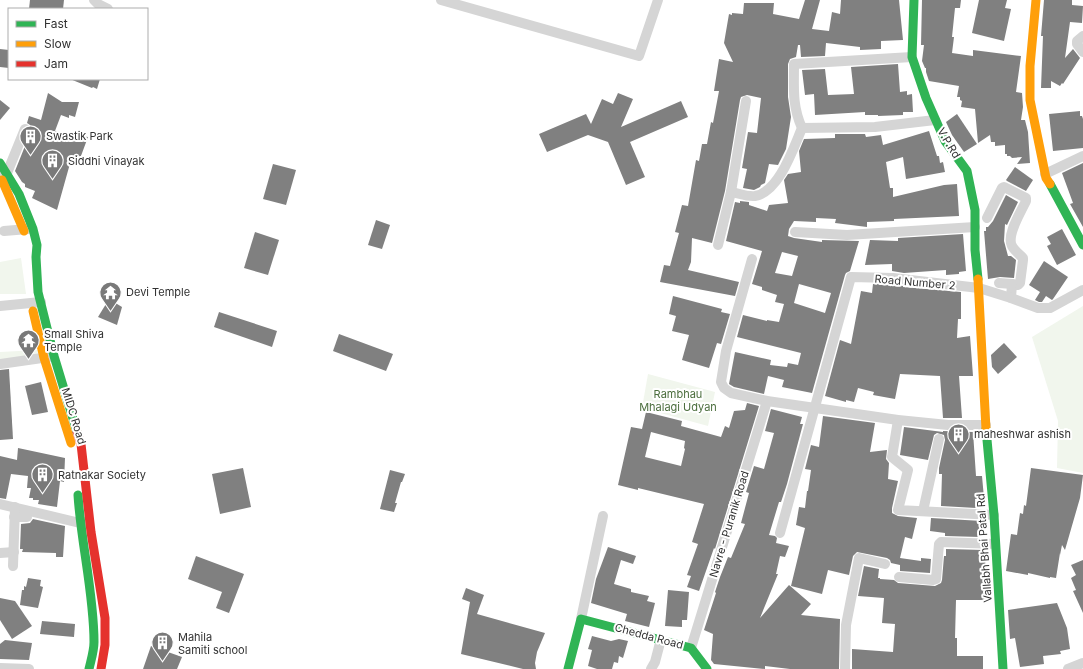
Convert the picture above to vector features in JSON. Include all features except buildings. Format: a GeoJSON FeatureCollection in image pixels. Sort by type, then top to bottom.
{"type":"FeatureCollection","features":[{"type":"Feature","properties":{"kind":"street"},"geometry":{"type":"LineString","coordinates":[[94,0],[106,8]]}},
{"type":"Feature","properties":{"kind":"street"},"geometry":{"type":"LineString","coordinates":[[441,0],[639,56],[658,0]]}},
{"type":"Feature","properties":{"kind":"street","name":"V.P.Rd"},"geometry":{"type":"LineString","coordinates":[[914,0],[912,56],[926,98],[945,141],[967,171],[975,210],[975,250],[979,288],[986,425]]}},
{"type":"Feature","properties":{"kind":"street"},"geometry":{"type":"LineString","coordinates":[[1036,0],[1030,66],[1030,100],[1046,178],[1083,245]]}},
{"type":"Feature","properties":{"kind":"street"},"geometry":{"type":"LineString","coordinates":[[1083,36],[1077,41],[1077,44],[1083,52]]}},
{"type":"Feature","properties":{"kind":"street"},"geometry":{"type":"LineString","coordinates":[[730,192],[753,197],[765,194],[787,165],[802,128],[797,118],[794,104],[794,64],[912,56]]}},
{"type":"Feature","properties":{"kind":"street"},"geometry":{"type":"LineString","coordinates":[[718,245],[730,192],[746,101]]}},
{"type":"Feature","properties":{"kind":"street"},"geometry":{"type":"LineString","coordinates":[[802,128],[875,127],[935,120]]}},
{"type":"Feature","properties":{"kind":"street"},"geometry":{"type":"LineString","coordinates":[[2,175],[24,129]]}},
{"type":"Feature","properties":{"kind":"street"},"geometry":{"type":"LineString","coordinates":[[1045,174],[1083,156]]}},
{"type":"Feature","properties":{"kind":"street","name":"MIDC Road"},"geometry":{"type":"LineString","coordinates":[[0,163],[2,175],[29,229],[28,278],[36,303],[82,487],[85,522],[86,571],[94,644],[89,669]]}},
{"type":"Feature","properties":{"kind":"street"},"geometry":{"type":"LineString","coordinates":[[795,232],[847,235],[990,220],[1002,188],[1004,187],[1026,198],[1026,201],[1011,232],[1010,240],[1012,246],[1023,260],[1020,282],[1018,285],[999,283]]}},
{"type":"Feature","properties":{"kind":"street"},"geometry":{"type":"LineString","coordinates":[[0,306],[36,303],[37,245],[29,229],[4,230]]}},
{"type":"Feature","properties":{"kind":"street"},"geometry":{"type":"LineString","coordinates":[[752,259],[726,351],[721,382],[724,388],[731,393],[767,401],[898,420],[948,425],[986,425]]}},
{"type":"Feature","properties":{"kind":"street","name":"Road Number 2"},"geometry":{"type":"LineString","coordinates":[[815,407],[851,277],[893,278],[979,288]]}},
{"type":"Feature","properties":{"kind":"street"},"geometry":{"type":"LineString","coordinates":[[1011,298],[1012,284]]}},
{"type":"Feature","properties":{"kind":"street"},"geometry":{"type":"LineString","coordinates":[[979,288],[1038,308],[1050,308],[1083,290]]}},
{"type":"Feature","properties":{"kind":"street"},"geometry":{"type":"LineString","coordinates":[[0,364],[49,357],[81,444],[82,487]]}},
{"type":"Feature","properties":{"kind":"street","name":"Navre - Puranik Road"},"geometry":{"type":"LineString","coordinates":[[691,648],[767,401]]}},
{"type":"Feature","properties":{"kind":"street"},"geometry":{"type":"LineString","coordinates":[[780,533],[815,407]]}},
{"type":"Feature","properties":{"kind":"street"},"geometry":{"type":"LineString","coordinates":[[898,420],[892,457],[908,470],[898,510],[994,515]]}},
{"type":"Feature","properties":{"kind":"street","name":"Vallabh Bhai Patal Rd"},"geometry":{"type":"LineString","coordinates":[[986,425],[994,515],[1003,669]]}},
{"type":"Feature","properties":{"kind":"street"},"geometry":{"type":"LineString","coordinates":[[923,511],[939,439]]}},
{"type":"Feature","properties":{"kind":"street"},"geometry":{"type":"LineString","coordinates":[[71,445],[81,444]]}},
{"type":"Feature","properties":{"kind":"street"},"geometry":{"type":"LineString","coordinates":[[0,504],[28,517]]}},
{"type":"Feature","properties":{"kind":"street"},"geometry":{"type":"LineString","coordinates":[[15,512],[85,522],[98,571],[104,612],[105,645],[101,669]]}},
{"type":"Feature","properties":{"kind":"street"},"geometry":{"type":"LineString","coordinates":[[13,566],[15,512]]}},
{"type":"Feature","properties":{"kind":"street"},"geometry":{"type":"LineString","coordinates":[[568,669],[582,619],[603,516]]}},
{"type":"Feature","properties":{"kind":"street"},"geometry":{"type":"LineString","coordinates":[[899,576],[933,580],[936,579],[939,544],[941,542],[995,544]]}},
{"type":"Feature","properties":{"kind":"street"},"geometry":{"type":"LineString","coordinates":[[0,553],[14,552]]}},
{"type":"Feature","properties":{"kind":"street"},"geometry":{"type":"LineString","coordinates":[[845,669],[846,625],[859,558],[885,564]]}},
{"type":"Feature","properties":{"kind":"street"},"geometry":{"type":"LineString","coordinates":[[86,571],[98,571]]}},
{"type":"Feature","properties":{"kind":"street"},"geometry":{"type":"LineString","coordinates":[[91,612],[104,612]]}},
{"type":"Feature","properties":{"kind":"street","name":"Chedda Road"},"geometry":{"type":"LineString","coordinates":[[582,619],[691,648],[707,669]]}},
{"type":"Feature","properties":{"kind":"street"},"geometry":{"type":"LineString","coordinates":[[651,669],[655,662],[661,640]]}},
{"type":"Feature","properties":{"kind":"street"},"geometry":{"type":"LineString","coordinates":[[94,644],[105,645]]}},
{"type":"Feature","properties":{"kind":"street"},"geometry":{"type":"LineString","coordinates":[[1071,669],[1083,664]]}},
{"type":"Feature","properties":{"kind":"street"},"geometry":{"type":"LineString","coordinates":[[0,668],[29,669]]}},
{"type":"Feature","properties":{"kind":"green space"},"geometry":{"type":"Polygon","coordinates":[[[21,258],[26,294],[0,294],[0,262],[21,258]]]}},
{"type":"Feature","properties":{"kind":"green space"},"geometry":{"type":"Polygon","coordinates":[[[1083,306],[1083,473],[1057,468],[1058,421],[1032,337],[1083,306]]]}},
{"type":"Feature","properties":{"kind":"green space"},"geometry":{"type":"Polygon","coordinates":[[[38,350],[40,362],[0,366],[0,352],[38,350]]]}},
{"type":"Feature","properties":{"kind":"green space","name":"Rambhau Mhalagi Udyan"},"geometry":{"type":"Polygon","coordinates":[[[648,374],[715,392],[708,426],[642,408],[648,374]]]}},
{"type":"Feature","properties":{"kind":"traffic: fast"},"geometry":{"type":"LineString","coordinates":[[914,0],[912,57],[926,98],[945,141],[967,171],[975,210],[975,250],[978,279]]}},
{"type":"Feature","properties":{"kind":"traffic: fast"},"geometry":{"type":"LineString","coordinates":[[0,163],[19,194],[33,229],[37,245],[36,257],[38,292],[54,356],[77,432]]}},
{"type":"Feature","properties":{"kind":"traffic: fast"},"geometry":{"type":"LineString","coordinates":[[1050,184],[1083,245]]}},
{"type":"Feature","properties":{"kind":"traffic: fast"},"geometry":{"type":"LineString","coordinates":[[986,429],[994,515],[1003,669]]}},
{"type":"Feature","properties":{"kind":"traffic: fast"},"geometry":{"type":"LineString","coordinates":[[78,495],[92,606],[94,645],[89,669]]}},
{"type":"Feature","properties":{"kind":"traffic: fast"},"geometry":{"type":"LineString","coordinates":[[568,669],[581,619],[691,648],[707,669]]}},
{"type":"Feature","properties":{"kind":"traffic: slow"},"geometry":{"type":"LineString","coordinates":[[1036,0],[1030,66],[1030,100],[1046,178],[1050,184]]}},
{"type":"Feature","properties":{"kind":"traffic: slow"},"geometry":{"type":"LineString","coordinates":[[2,180],[24,231]]}},
{"type":"Feature","properties":{"kind":"traffic: slow"},"geometry":{"type":"LineString","coordinates":[[978,279],[986,429]]}},
{"type":"Feature","properties":{"kind":"traffic: slow"},"geometry":{"type":"LineString","coordinates":[[33,311],[44,358],[71,443]]}},
{"type":"Feature","properties":{"kind":"traffic: jam"},"geometry":{"type":"LineString","coordinates":[[77,432],[81,444],[91,532],[105,618],[105,645],[101,669]]}},
{"type":"Feature","properties":{"kind":"place","name":"Swastik Park"},"geometry":{"type":"Point","coordinates":[30,156]}},
{"type":"Feature","properties":{"kind":"place","name":"Siddhi Vinayak"},"geometry":{"type":"Point","coordinates":[52,180]}},
{"type":"Feature","properties":{"kind":"place","name":"Devi Temple"},"geometry":{"type":"Point","coordinates":[111,312]}},
{"type":"Feature","properties":{"kind":"place","name":"Small Shiva Temple"},"geometry":{"type":"Point","coordinates":[29,360]}},
{"type":"Feature","properties":{"kind":"place","name":"maheshwar ashish"},"geometry":{"type":"Point","coordinates":[958,454]}},
{"type":"Feature","properties":{"kind":"place","name":"Ratnakar Society"},"geometry":{"type":"Point","coordinates":[43,494]}},
{"type":"Feature","properties":{"kind":"place","name":"Mahila Samiti school"},"geometry":{"type":"Point","coordinates":[162,662]}}]}
